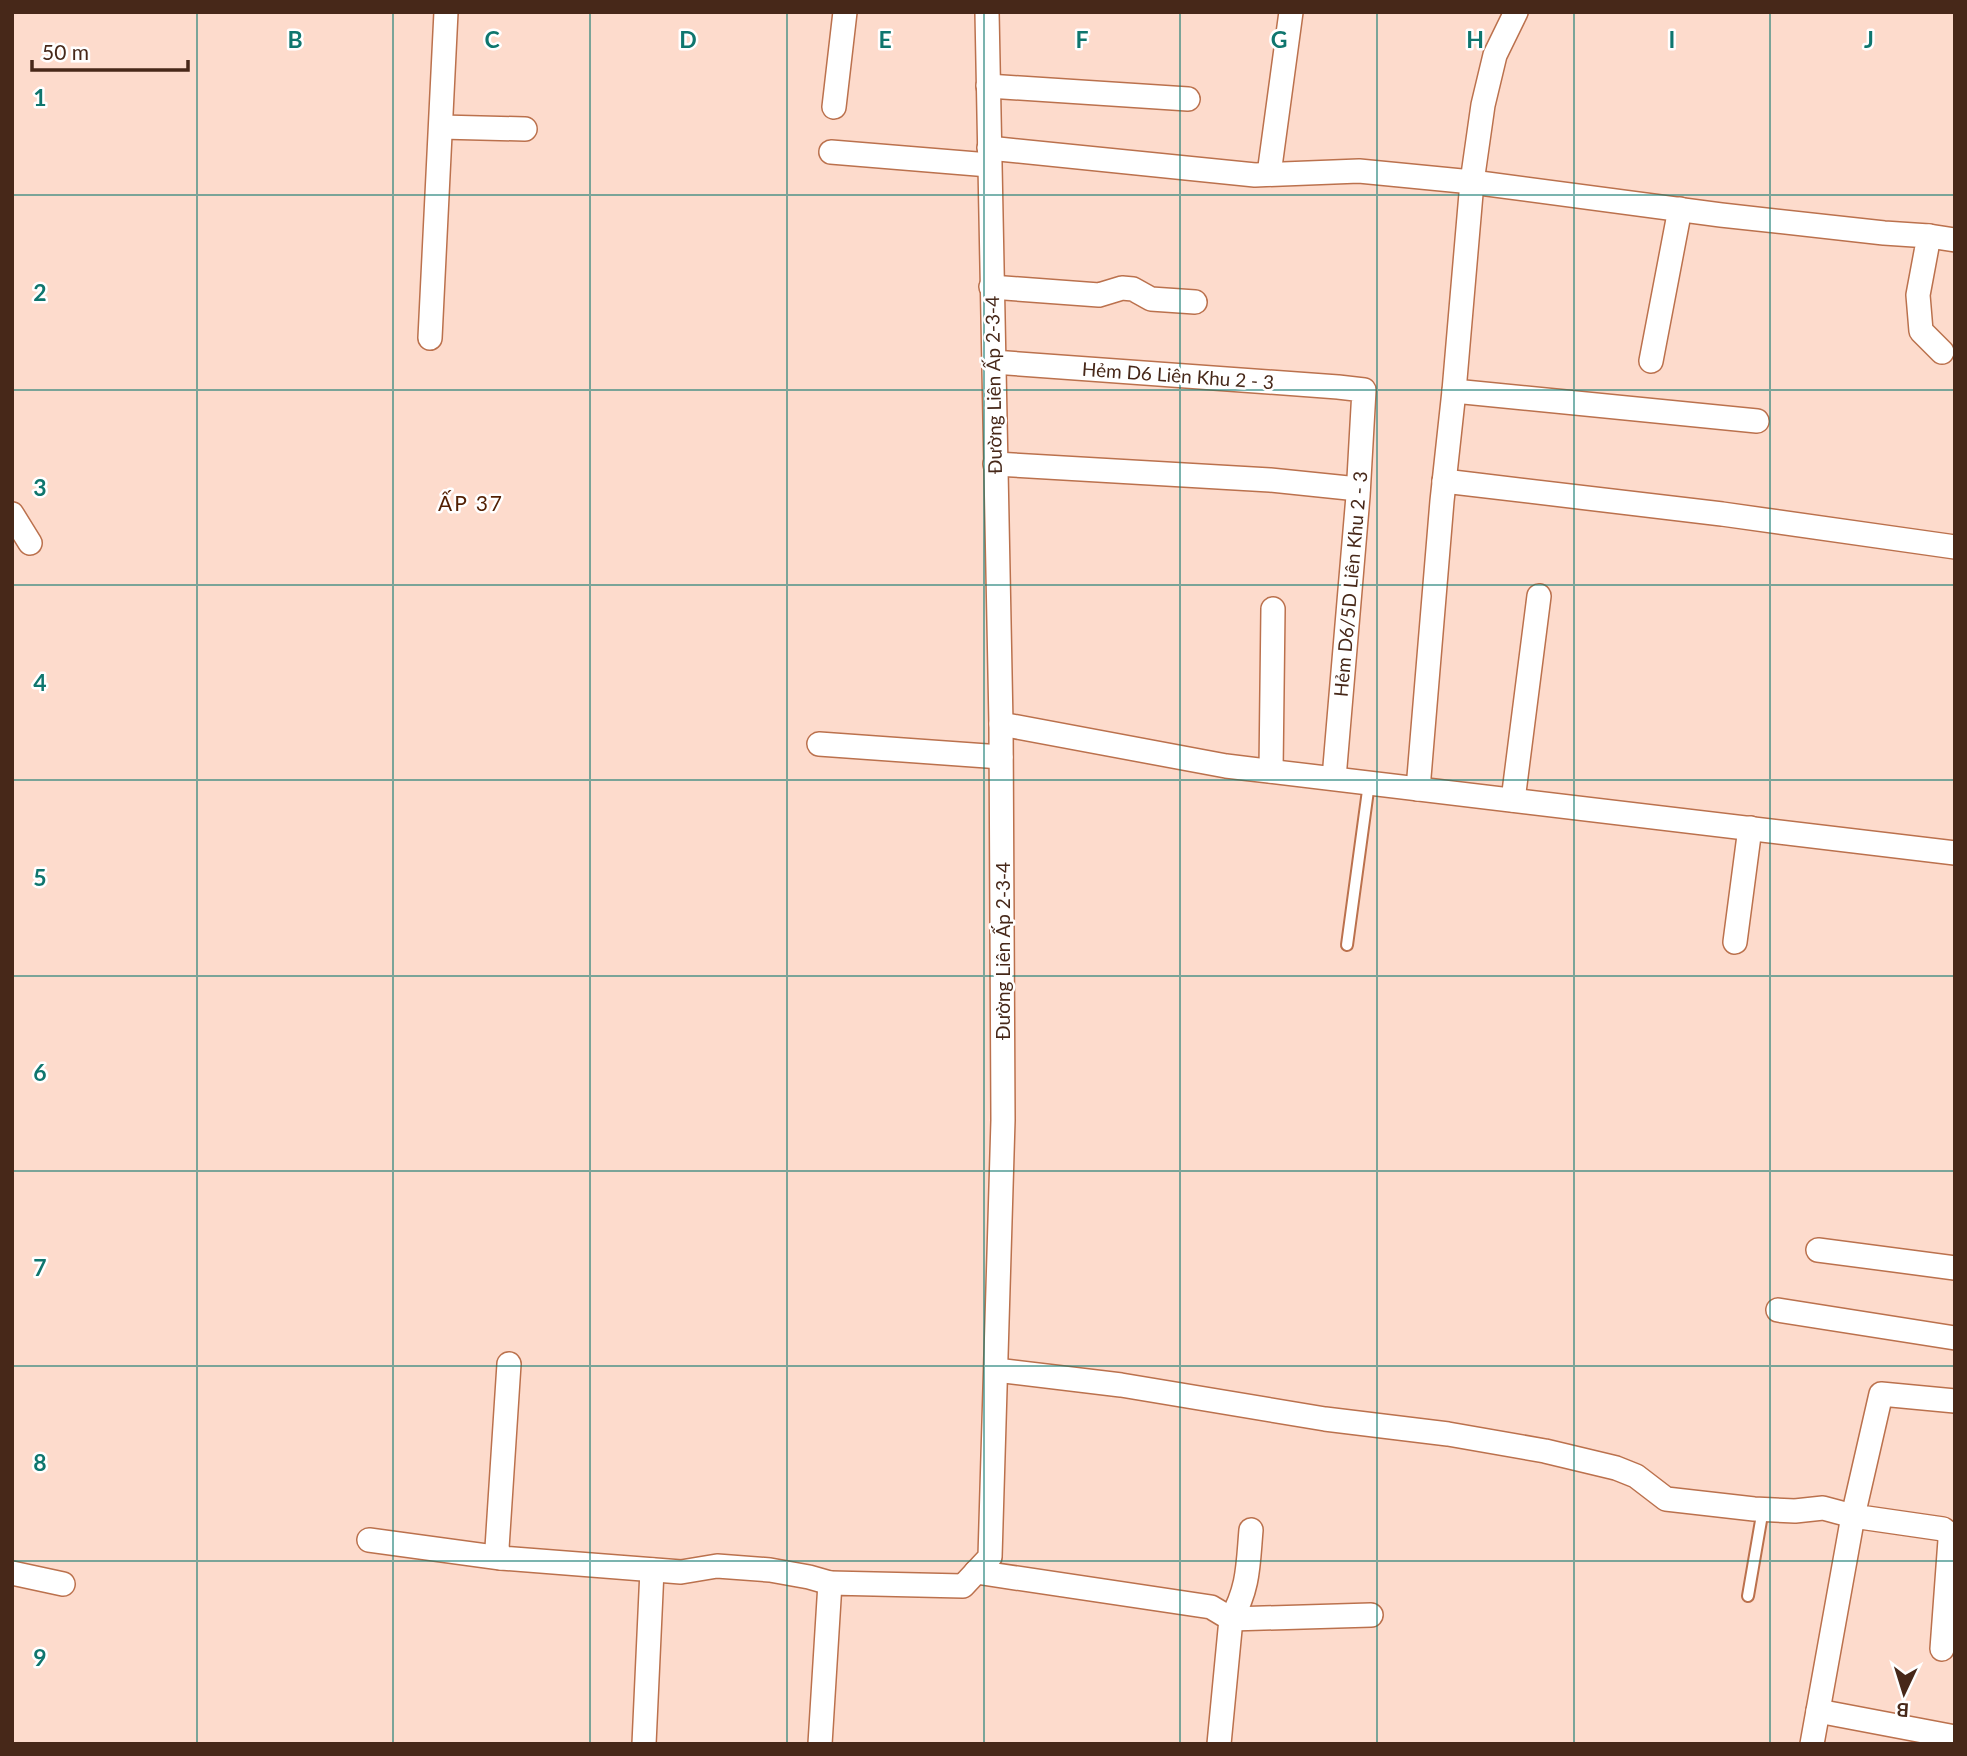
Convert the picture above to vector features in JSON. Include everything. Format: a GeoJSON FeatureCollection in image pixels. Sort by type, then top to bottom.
{"type":"FeatureCollection","features":[{"type":"Feature","properties":{"kind":"street"},"geometry":{"type":"LineString","coordinates":[[430,338],[446,12]]}},
{"type":"Feature","properties":{"kind":"street"},"geometry":{"type":"LineString","coordinates":[[834,107],[845,12]]}},
{"type":"Feature","properties":{"kind":"street","name":"Đường Liên Ấp 2-3-4"},"geometry":{"type":"LineString","coordinates":[[976,1572],[990,1557],[1003,1120],[1001,724],[987,12]]}},
{"type":"Feature","properties":{"kind":"street"},"geometry":{"type":"LineString","coordinates":[[1269,174],[1291,12]]}},
{"type":"Feature","properties":{"kind":"street"},"geometry":{"type":"LineString","coordinates":[[1418,789],[1472,182],[1483,105],[1495,55],[1516,12]]}},
{"type":"Feature","properties":{"kind":"street"},"geometry":{"type":"LineString","coordinates":[[988,86],[1188,99]]}},
{"type":"Feature","properties":{"kind":"street"},"geometry":{"type":"LineString","coordinates":[[442,127],[524,129]]}},
{"type":"Feature","properties":{"kind":"street"},"geometry":{"type":"LineString","coordinates":[[831,152],[989,156],[1255,175],[1359,171],[1955,240]]}},
{"type":"Feature","properties":{"kind":"street"},"geometry":{"type":"LineString","coordinates":[[1651,361],[1680,209]]}},
{"type":"Feature","properties":{"kind":"street"},"geometry":{"type":"LineString","coordinates":[[1929,236],[1918,295],[1921,331],[1942,352]]}},
{"type":"Feature","properties":{"kind":"street"},"geometry":{"type":"LineString","coordinates":[[991,287],[1099,295],[1122,288],[1133,289],[1151,299],[1195,302]]}},
{"type":"Feature","properties":{"kind":"street","name":"Hẻm D6 Liên Khu 2 - 3"},"geometry":{"type":"LineString","coordinates":[[993,362],[1364,390]]}},
{"type":"Feature","properties":{"kind":"street","name":"Hẻm D6/5D Liên Khu 2 - 3"},"geometry":{"type":"LineString","coordinates":[[1334,779],[1364,390]]}},
{"type":"Feature","properties":{"kind":"street"},"geometry":{"type":"LineString","coordinates":[[1454,391],[1757,421]]}},
{"type":"Feature","properties":{"kind":"street"},"geometry":{"type":"LineString","coordinates":[[995,464],[1270,480],[1358,489]]}},
{"type":"Feature","properties":{"kind":"street"},"geometry":{"type":"LineString","coordinates":[[1444,481],[1721,514],[1955,547]]}},
{"type":"Feature","properties":{"kind":"street"},"geometry":{"type":"LineString","coordinates":[[12,514],[30,542]]}},
{"type":"Feature","properties":{"kind":"street"},"geometry":{"type":"LineString","coordinates":[[1513,800],[1539,596]]}},
{"type":"Feature","properties":{"kind":"street"},"geometry":{"type":"LineString","coordinates":[[1271,771],[1273,609]]}},
{"type":"Feature","properties":{"kind":"street"},"geometry":{"type":"LineString","coordinates":[[1001,724],[1226,766],[1955,853]]}},
{"type":"Feature","properties":{"kind":"street"},"geometry":{"type":"LineString","coordinates":[[819,744],[1001,757]]}},
{"type":"Feature","properties":{"kind":"street"},"geometry":{"type":"LineString","coordinates":[[1735,942],[1749,828]]}},
{"type":"Feature","properties":{"kind":"street"},"geometry":{"type":"LineString","coordinates":[[1818,1250],[1955,1268]]}},
{"type":"Feature","properties":{"kind":"street"},"geometry":{"type":"LineString","coordinates":[[1778,1310],[1955,1338]]}},
{"type":"Feature","properties":{"kind":"street"},"geometry":{"type":"LineString","coordinates":[[500,1558],[496,1548],[509,1364]]}},
{"type":"Feature","properties":{"kind":"street"},"geometry":{"type":"LineString","coordinates":[[996,1370],[1121,1385],[1325,1419],[1448,1434],[1545,1451],[1616,1468],[1636,1476],[1666,1499],[1795,1511],[1822,1508],[1853,1516],[1943,1529],[1950,1540],[1942,1649]]}},
{"type":"Feature","properties":{"kind":"street"},"geometry":{"type":"LineString","coordinates":[[1812,1744],[1853,1516],[1881,1394],[1955,1401]]}},
{"type":"Feature","properties":{"kind":"street"},"geometry":{"type":"LineString","coordinates":[[1219,1744],[1231,1619],[1241,1601],[1246,1583],[1251,1530]]}},
{"type":"Feature","properties":{"kind":"street"},"geometry":{"type":"LineString","coordinates":[[369,1540],[500,1558],[652,1570],[681,1572],[718,1566],[770,1570],[830,1583],[962,1586],[976,1572],[1211,1607],[1231,1619],[1371,1615]]}},
{"type":"Feature","properties":{"kind":"street"},"geometry":{"type":"LineString","coordinates":[[643,1744],[652,1570]]}},
{"type":"Feature","properties":{"kind":"street"},"geometry":{"type":"LineString","coordinates":[[12,1573],[63,1584]]}},
{"type":"Feature","properties":{"kind":"street"},"geometry":{"type":"LineString","coordinates":[[820,1744],[830,1583]]}},
{"type":"Feature","properties":{"kind":"street"},"geometry":{"type":"LineString","coordinates":[[1818,1711],[1955,1737]]}},
{"type":"Feature","properties":{"kind":"lane"},"geometry":{"type":"LineString","coordinates":[[1347,945],[1369,783]]}},
{"type":"Feature","properties":{"kind":"lane"},"geometry":{"type":"LineString","coordinates":[[1748,1596],[1762,1509]]}},
{"type":"Feature","properties":{"kind":"district","name":"ẤP 37"},"geometry":{"type":"Point","coordinates":[471,502]}}]}
